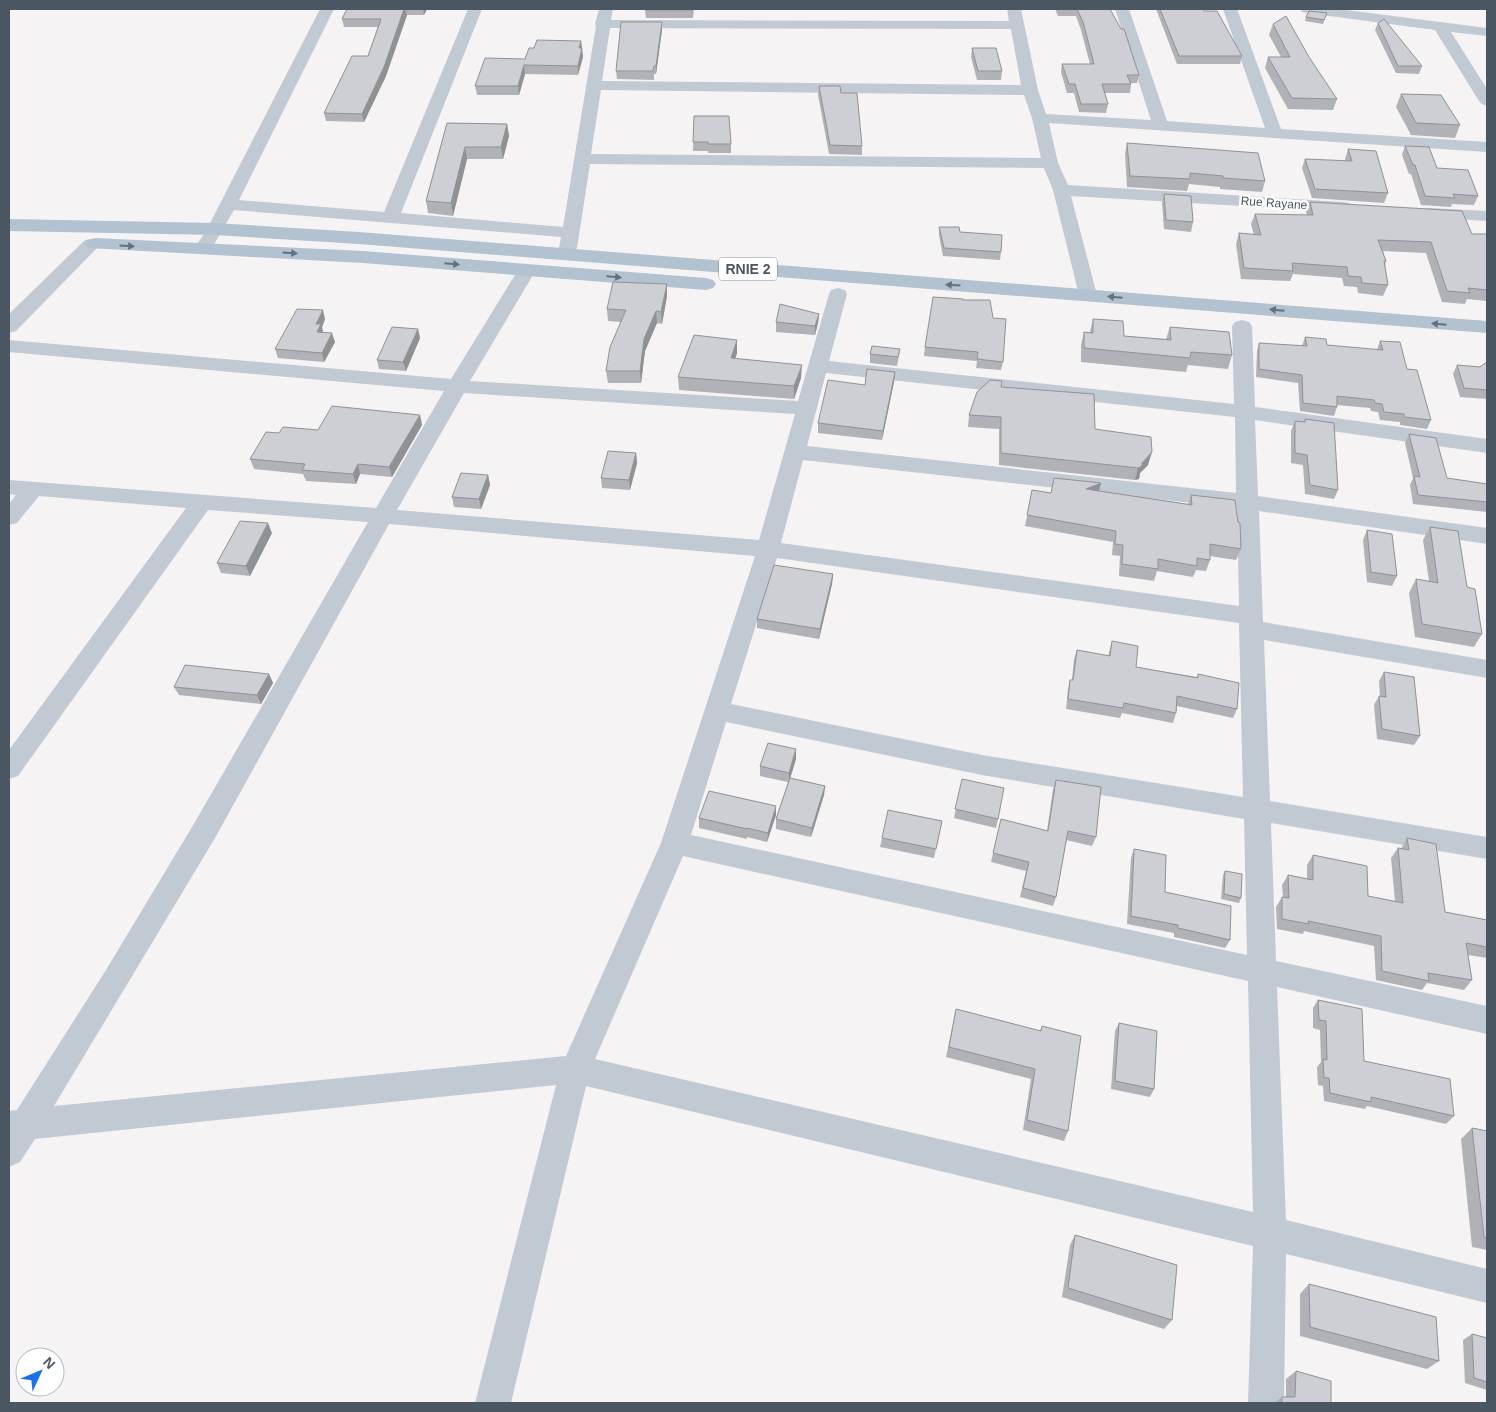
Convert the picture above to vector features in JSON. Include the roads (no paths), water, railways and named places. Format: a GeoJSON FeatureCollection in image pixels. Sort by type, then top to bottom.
{"type":"FeatureCollection","features":[{"type":"Feature","properties":{"kind":"main road","name":"RNIE 2"},"geometry":{"type":"LineString","coordinates":[[9,225],[216,229],[568,253],[839,277],[1487,327]]}},
{"type":"Feature","properties":{"kind":"main road","name":"RNIE 2"},"geometry":{"type":"LineString","coordinates":[[9,243],[91,244],[363,257],[1380,338]]}},
{"type":"Feature","properties":{"kind":"street"},"geometry":{"type":"LineString","coordinates":[[203,249],[216,229],[327,9]]}},
{"type":"Feature","properties":{"kind":"street"},"geometry":{"type":"LineString","coordinates":[[390,219],[475,9]]}},
{"type":"Feature","properties":{"kind":"street"},"geometry":{"type":"LineString","coordinates":[[1122,9],[1161,127]]}},
{"type":"Feature","properties":{"kind":"street"},"geometry":{"type":"LineString","coordinates":[[1230,9],[1275,134]]}},
{"type":"Feature","properties":{"kind":"street"},"geometry":{"type":"LineString","coordinates":[[1307,9],[1487,32]]}},
{"type":"Feature","properties":{"kind":"street"},"geometry":{"type":"LineString","coordinates":[[568,253],[604,16],[1016,17],[1030,90],[1040,118],[1050,163],[1061,190],[1088,295]]}},
{"type":"Feature","properties":{"kind":"street"},"geometry":{"type":"LineString","coordinates":[[1440,26],[1487,101]]}},
{"type":"Feature","properties":{"kind":"street"},"geometry":{"type":"LineString","coordinates":[[593,85],[1030,90]]}},
{"type":"Feature","properties":{"kind":"street"},"geometry":{"type":"LineString","coordinates":[[1040,118],[1487,147]]}},
{"type":"Feature","properties":{"kind":"street"},"geometry":{"type":"LineString","coordinates":[[582,160],[1050,163]]}},
{"type":"Feature","properties":{"kind":"street","name":"Rue Rayane"},"geometry":{"type":"LineString","coordinates":[[1061,190],[1358,208]]}},
{"type":"Feature","properties":{"kind":"street"},"geometry":{"type":"LineString","coordinates":[[228,204],[571,233]]}},
{"type":"Feature","properties":{"kind":"street"},"geometry":{"type":"LineString","coordinates":[[1418,212],[1487,216]]}},
{"type":"Feature","properties":{"kind":"street"},"geometry":{"type":"LineString","coordinates":[[9,327],[91,244]]}},
{"type":"Feature","properties":{"kind":"street"},"geometry":{"type":"LineString","coordinates":[[9,1151],[17,1125],[116,979],[205,830],[457,386],[527,270]]}},
{"type":"Feature","properties":{"kind":"street"},"geometry":{"type":"LineString","coordinates":[[493,1403],[575,1069],[675,843],[768,549],[838,294]]}},
{"type":"Feature","properties":{"kind":"street"},"geometry":{"type":"LineString","coordinates":[[1242,326],[1270,1232],[1266,1403]]}},
{"type":"Feature","properties":{"kind":"street"},"geometry":{"type":"LineString","coordinates":[[9,346],[457,386],[807,408]]}},
{"type":"Feature","properties":{"kind":"street"},"geometry":{"type":"LineString","coordinates":[[818,366],[1245,412],[1487,446]]}},
{"type":"Feature","properties":{"kind":"street"},"geometry":{"type":"LineString","coordinates":[[795,452],[1248,502],[1487,536]]}},
{"type":"Feature","properties":{"kind":"street"},"geometry":{"type":"LineString","coordinates":[[9,487],[384,516],[768,549],[1252,622],[1487,669]]}},
{"type":"Feature","properties":{"kind":"street"},"geometry":{"type":"LineString","coordinates":[[9,518],[33,489]]}},
{"type":"Feature","properties":{"kind":"street"},"geometry":{"type":"LineString","coordinates":[[9,769],[202,502]]}},
{"type":"Feature","properties":{"kind":"street"},"geometry":{"type":"LineString","coordinates":[[717,711],[982,765],[1487,848]]}},
{"type":"Feature","properties":{"kind":"street"},"geometry":{"type":"LineString","coordinates":[[675,843],[1487,1020]]}},
{"type":"Feature","properties":{"kind":"street"},"geometry":{"type":"LineString","coordinates":[[17,1125],[575,1069],[1270,1232],[1487,1286]]}}]}
